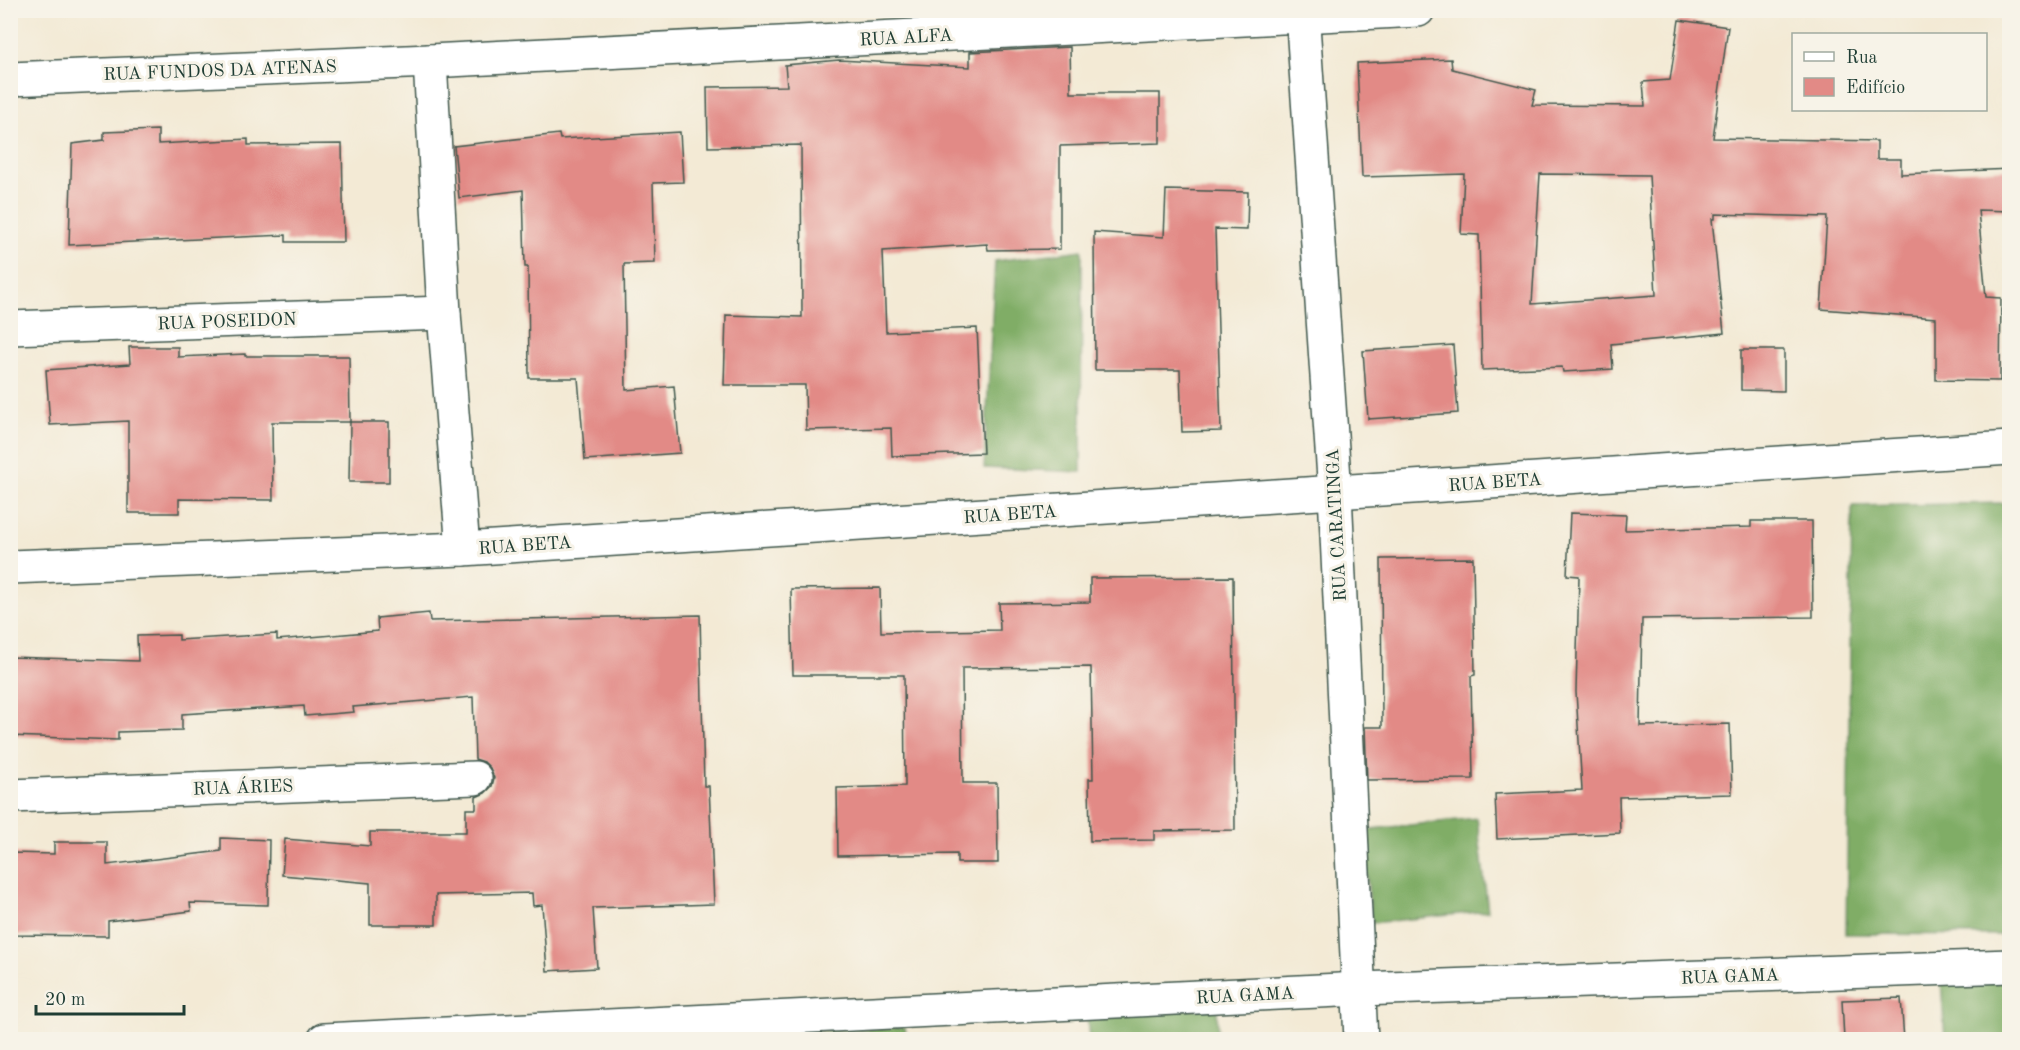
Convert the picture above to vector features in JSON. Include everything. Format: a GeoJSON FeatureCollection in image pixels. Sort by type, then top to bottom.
{"type":"FeatureCollection","features":[{"type":"Feature","properties":{"kind":"street","name":"RUA ALFA"},"geometry":{"type":"LineString","coordinates":[[430,60],[1302,14],[1418,10]]}},
{"type":"Feature","properties":{"kind":"street","name":"RUA CARATINGA"},"geometry":{"type":"LineString","coordinates":[[1302,14],[1335,493],[1361,1040]]}},
{"type":"Feature","properties":{"kind":"street","name":"RUA FUNDOS DA ATENAS"},"geometry":{"type":"LineString","coordinates":[[10,79],[430,60]]}},
{"type":"Feature","properties":{"kind":"street"},"geometry":{"type":"LineString","coordinates":[[430,60],[444,313],[464,549]]}},
{"type":"Feature","properties":{"kind":"street","name":"RUA POSEIDON"},"geometry":{"type":"LineString","coordinates":[[10,328],[444,313]]}},
{"type":"Feature","properties":{"kind":"street","name":"RUA BETA"},"geometry":{"type":"LineString","coordinates":[[10,567],[464,549],[2010,448]]}},
{"type":"Feature","properties":{"kind":"street","name":"RUA ÁRIES"},"geometry":{"type":"LineString","coordinates":[[10,796],[475,778]]}},
{"type":"Feature","properties":{"kind":"street","name":"RUA GAMA"},"geometry":{"type":"LineString","coordinates":[[324,1040],[481,1036],[1360,989],[2010,966]]}},
{"type":"Feature","properties":{"kind":"green space"},"geometry":{"type":"Polygon","coordinates":[[[1082,250],[1081,472],[984,468],[995,261],[1082,250]]]}},
{"type":"Feature","properties":{"kind":"green space"},"geometry":{"type":"Polygon","coordinates":[[[2005,503],[2010,617],[2009,935],[1846,934],[1852,506],[2005,503]]]}},
{"type":"Feature","properties":{"kind":"green space"},"geometry":{"type":"Polygon","coordinates":[[[1477,818],[1488,911],[1372,923],[1362,830],[1477,818]]]}},
{"type":"Feature","properties":{"kind":"green space"},"geometry":{"type":"Polygon","coordinates":[[[2009,976],[2009,1039],[1945,1039],[1941,980],[2009,976]]]}},
{"type":"Feature","properties":{"kind":"green space"},"geometry":{"type":"Polygon","coordinates":[[[1217,1008],[1218,1039],[1089,1039],[1087,1015],[1217,1008]]]}},
{"type":"Feature","properties":{"kind":"green space"},"geometry":{"type":"Polygon","coordinates":[[[905,1027],[907,1039],[817,1039],[816,1033],[905,1027]]]}},
{"type":"Feature","properties":{"kind":"building"},"geometry":{"type":"Polygon","coordinates":[[[1679,20],[1728,27],[1713,138],[1877,141],[1877,159],[1901,159],[1901,174],[2010,169],[2010,211],[1978,210],[1986,297],[2001,298],[2000,381],[1936,380],[1936,318],[1821,309],[1827,217],[1715,214],[1715,219],[1712,219],[1724,333],[1611,344],[1613,369],[1563,372],[1562,367],[1482,370],[1479,235],[1461,234],[1464,174],[1362,177],[1357,63],[1451,59],[1452,69],[1536,90],[1532,105],[1645,106],[1643,82],[1670,80],[1679,20]],[[1540,174],[1532,304],[1656,295],[1649,175],[1540,174]]]}},
{"type":"Feature","properties":{"kind":"building"},"geometry":{"type":"Polygon","coordinates":[[[1070,47],[1071,93],[1160,93],[1160,143],[1060,146],[1060,249],[988,250],[987,244],[883,251],[886,332],[977,328],[983,453],[892,456],[891,428],[806,430],[805,385],[724,385],[726,315],[802,317],[801,145],[708,147],[707,87],[787,86],[785,65],[839,60],[970,67],[970,52],[1070,47]]]}},
{"type":"Feature","properties":{"kind":"building"},"geometry":{"type":"Polygon","coordinates":[[[158,130],[158,144],[248,139],[248,145],[342,144],[344,242],[286,242],[286,235],[69,245],[72,144],[104,140],[104,132],[158,130]]]}},
{"type":"Feature","properties":{"kind":"building"},"geometry":{"type":"Polygon","coordinates":[[[680,132],[683,182],[653,183],[655,263],[624,264],[626,390],[674,386],[680,453],[585,460],[578,378],[529,378],[528,267],[525,267],[523,190],[459,198],[454,146],[559,134],[560,139],[680,132]]]}},
{"type":"Feature","properties":{"kind":"building"},"geometry":{"type":"Polygon","coordinates":[[[1166,190],[1248,192],[1247,230],[1215,229],[1221,431],[1182,432],[1180,370],[1095,370],[1094,232],[1164,237],[1166,190]]]}},
{"type":"Feature","properties":{"kind":"building"},"geometry":{"type":"Polygon","coordinates":[[[1453,345],[1458,413],[1368,419],[1363,351],[1453,345]]]}},
{"type":"Feature","properties":{"kind":"building"},"geometry":{"type":"Polygon","coordinates":[[[129,347],[178,347],[178,357],[245,354],[245,356],[349,356],[350,422],[272,422],[273,500],[179,499],[179,513],[128,513],[128,421],[50,425],[46,370],[130,364],[129,347]]]}},
{"type":"Feature","properties":{"kind":"building"},"geometry":{"type":"Polygon","coordinates":[[[1741,350],[1784,350],[1784,391],[1741,390],[1741,350]]]}},
{"type":"Feature","properties":{"kind":"building"},"geometry":{"type":"Polygon","coordinates":[[[350,422],[389,422],[389,482],[349,482],[350,422]]]}},
{"type":"Feature","properties":{"kind":"building"},"geometry":{"type":"Polygon","coordinates":[[[1570,513],[1626,515],[1625,530],[1751,527],[1751,521],[1812,521],[1813,617],[1642,619],[1640,726],[1730,724],[1732,794],[1619,797],[1620,833],[1497,839],[1495,794],[1582,790],[1576,692],[1579,576],[1567,575],[1570,513]]]}},
{"type":"Feature","properties":{"kind":"building"},"geometry":{"type":"Polygon","coordinates":[[[1473,558],[1475,675],[1471,676],[1473,779],[1367,780],[1365,727],[1382,727],[1381,559],[1473,558]]]}},
{"type":"Feature","properties":{"kind":"building"},"geometry":{"type":"Polygon","coordinates":[[[1233,577],[1235,830],[1154,831],[1154,840],[1090,841],[1089,779],[1093,779],[1091,667],[962,668],[963,783],[997,783],[998,863],[957,863],[957,854],[838,856],[837,788],[905,786],[904,675],[793,675],[791,589],[880,588],[881,632],[1000,630],[999,603],[1090,602],[1090,578],[1233,577]]]}},
{"type":"Feature","properties":{"kind":"building"},"geometry":{"type":"Polygon","coordinates":[[[429,613],[430,621],[700,615],[704,786],[709,786],[714,904],[593,908],[597,968],[547,971],[542,905],[533,906],[532,893],[436,895],[436,925],[370,925],[370,883],[282,875],[285,839],[370,846],[370,832],[466,832],[466,809],[476,809],[476,797],[485,793],[492,786],[494,778],[490,768],[484,762],[475,759],[473,697],[353,707],[354,712],[305,716],[304,706],[182,714],[182,730],[118,732],[118,740],[10,736],[10,657],[138,661],[137,636],[179,635],[179,640],[277,634],[277,640],[378,631],[377,618],[429,613]]]}},
{"type":"Feature","properties":{"kind":"building"},"geometry":{"type":"Polygon","coordinates":[[[221,838],[269,840],[268,905],[190,903],[191,911],[108,921],[108,936],[10,935],[10,853],[54,854],[54,842],[107,842],[107,865],[221,851],[221,838]]]}},
{"type":"Feature","properties":{"kind":"building"},"geometry":{"type":"Polygon","coordinates":[[[1901,998],[1904,1040],[1844,1040],[1842,1000],[1901,998]]]}}]}
